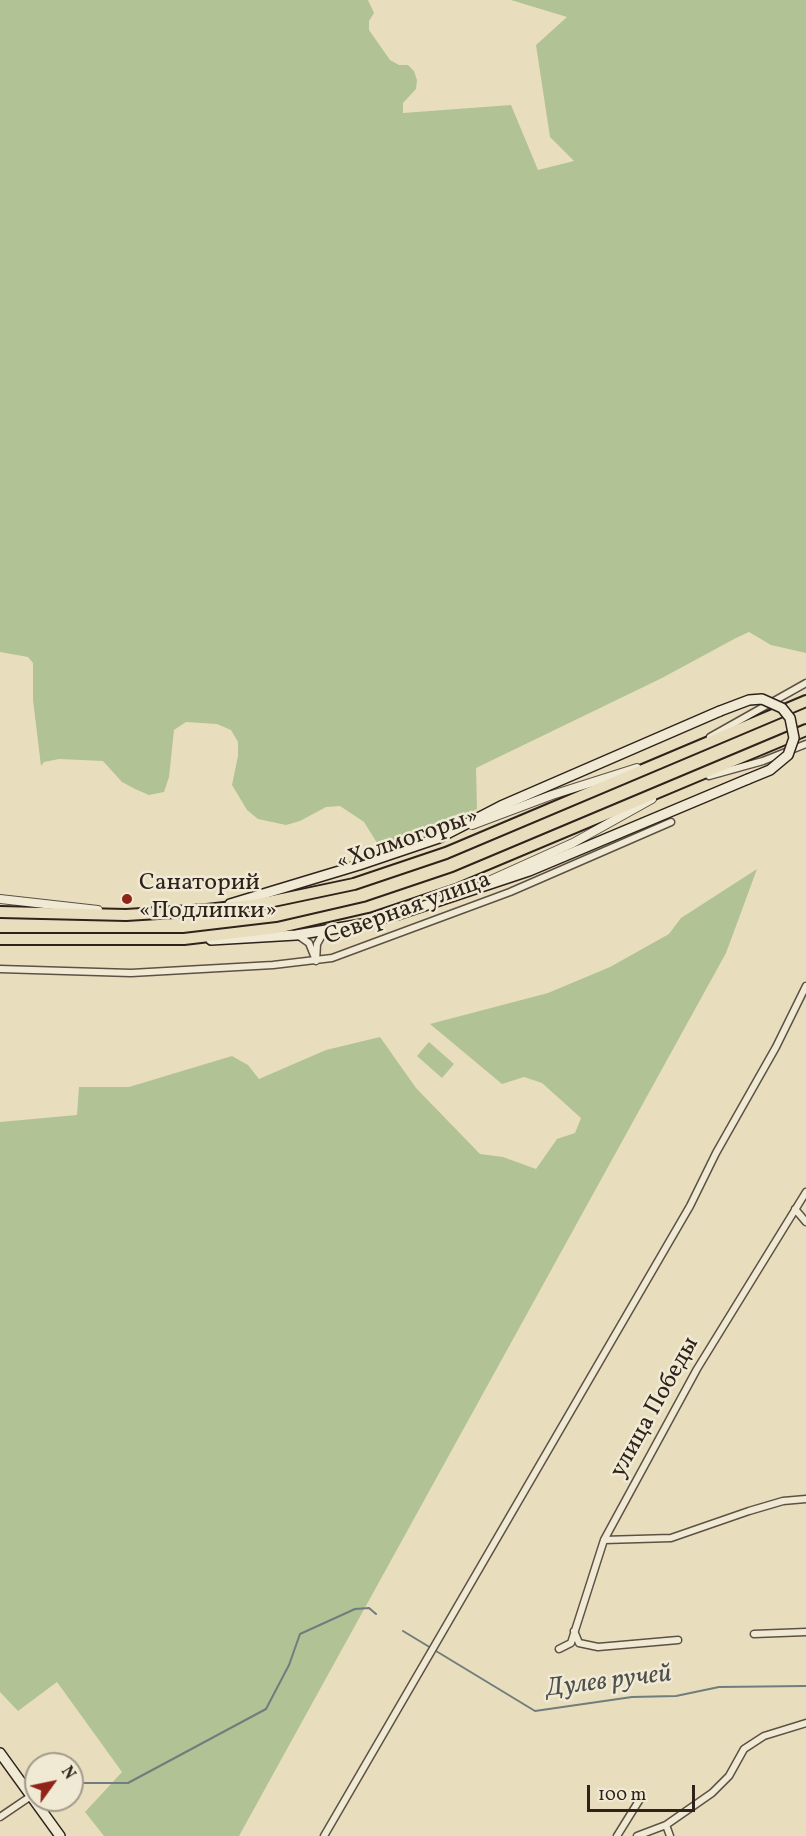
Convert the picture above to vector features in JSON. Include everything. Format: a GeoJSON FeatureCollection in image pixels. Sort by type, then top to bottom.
{"type":"FeatureCollection","features":[{"type":"Feature","properties":{"kind":"highway","name":"«Холмогоры»"},"geometry":{"type":"LineString","coordinates":[[0,912],[126,915],[207,910],[305,895],[399,870],[490,835],[806,701]]}},
{"type":"Feature","properties":{"kind":"highway","name":"«Холмогоры»"},"geometry":{"type":"LineString","coordinates":[[0,939],[184,939],[277,928],[402,897],[454,878],[672,788],[806,730]]}},
{"type":"Feature","properties":{"kind":"main road"},"geometry":{"type":"LineString","coordinates":[[184,939],[236,940],[331,930],[397,915],[557,860],[770,770],[788,755],[794,738],[790,718],[783,708],[762,699],[749,700],[501,806],[439,838],[370,862],[207,910]]}},
{"type":"Feature","properties":{"kind":"main road"},"geometry":{"type":"LineString","coordinates":[[0,1754],[24,1787]]}},
{"type":"Feature","properties":{"kind":"main road"},"geometry":{"type":"LineString","coordinates":[[43,1812],[60,1836]]}},
{"type":"Feature","properties":{"kind":"street"},"geometry":{"type":"LineString","coordinates":[[678,755],[806,683]]}},
{"type":"Feature","properties":{"kind":"street"},"geometry":{"type":"LineString","coordinates":[[685,782],[763,761],[806,744]]}},
{"type":"Feature","properties":{"kind":"street"},"geometry":{"type":"LineString","coordinates":[[439,838],[552,795],[662,762]]}},
{"type":"Feature","properties":{"kind":"street"},"geometry":{"type":"LineString","coordinates":[[468,891],[573,843],[672,788]]}},
{"type":"Feature","properties":{"kind":"street","name":"Северная улица"},"geometry":{"type":"LineString","coordinates":[[0,969],[131,973],[316,961],[332,958],[456,914],[670,822]]}},
{"type":"Feature","properties":{"kind":"street"},"geometry":{"type":"LineString","coordinates":[[0,898],[126,915]]}},
{"type":"Feature","properties":{"kind":"street"},"geometry":{"type":"LineString","coordinates":[[316,961],[317,944],[322,935],[331,930]]}},
{"type":"Feature","properties":{"kind":"street"},"geometry":{"type":"LineString","coordinates":[[296,935],[309,943],[316,961]]}},
{"type":"Feature","properties":{"kind":"street"},"geometry":{"type":"LineString","coordinates":[[324,1836],[690,1206],[716,1153],[776,1047],[806,986]]}},
{"type":"Feature","properties":{"kind":"street","name":"улица Победы"},"geometry":{"type":"LineString","coordinates":[[560,1649],[571,1643],[604,1540],[698,1369],[806,1192]]}},
{"type":"Feature","properties":{"kind":"street"},"geometry":{"type":"LineString","coordinates":[[795,1209],[806,1222]]}},
{"type":"Feature","properties":{"kind":"street"},"geometry":{"type":"LineString","coordinates":[[604,1540],[670,1538],[783,1501],[806,1499]]}},
{"type":"Feature","properties":{"kind":"street"},"geometry":{"type":"LineString","coordinates":[[574,1632],[579,1643],[598,1647],[678,1640]]}},
{"type":"Feature","properties":{"kind":"street"},"geometry":{"type":"LineString","coordinates":[[754,1634],[806,1632]]}},
{"type":"Feature","properties":{"kind":"street"},"geometry":{"type":"LineString","coordinates":[[637,1836],[666,1825],[712,1793],[729,1776],[744,1749],[764,1736],[806,1723]]}},
{"type":"Feature","properties":{"kind":"street"},"geometry":{"type":"LineString","coordinates":[[617,1836],[640,1799]]}},
{"type":"Feature","properties":{"kind":"street"},"geometry":{"type":"LineString","coordinates":[[0,1817],[24,1801]]}},
{"type":"Feature","properties":{"kind":"street"},"geometry":{"type":"LineString","coordinates":[[666,1825],[670,1836]]}},
{"type":"Feature","properties":{"kind":"green space"},"geometry":{"type":"Polygon","coordinates":[[[0,0],[368,0],[374,13],[369,21],[369,30],[390,60],[399,65],[408,65],[414,71],[417,80],[416,89],[403,103],[403,113],[511,105],[538,170],[574,161],[550,137],[536,45],[567,17],[511,0],[806,0],[806,653],[771,645],[749,632],[736,638],[662,678],[476,768],[477,809],[382,851],[364,822],[340,806],[326,807],[300,821],[286,825],[258,819],[247,810],[232,785],[238,756],[238,742],[231,730],[217,724],[186,722],[174,730],[169,777],[164,792],[149,795],[135,789],[122,782],[103,761],[59,759],[44,762],[41,766],[33,700],[33,663],[28,657],[0,652],[0,0]]]}},
{"type":"Feature","properties":{"kind":"green space"},"geometry":{"type":"Polygon","coordinates":[[[757,869],[726,953],[239,1836],[104,1836],[85,1812],[122,1772],[57,1682],[18,1711],[0,1692],[0,1122],[77,1115],[79,1087],[129,1087],[232,1056],[248,1065],[259,1079],[326,1050],[380,1037],[416,1088],[480,1154],[503,1157],[536,1169],[557,1139],[575,1133],[581,1118],[542,1083],[524,1077],[502,1084],[430,1024],[548,993],[610,967],[669,934],[681,918],[757,869]]]}},
{"type":"Feature","properties":{"kind":"green space"},"geometry":{"type":"Polygon","coordinates":[[[429,1042],[454,1064],[442,1078],[417,1056],[429,1042]]]}},
{"type":"Feature","properties":{"kind":"waterway","name":"Дулев ручей"},"geometry":{"type":"LineString","coordinates":[[84,1783],[128,1783],[266,1709],[289,1665],[300,1634],[355,1609],[369,1608],[376,1614]]}},
{"type":"Feature","properties":{"kind":"waterway","name":"Дулев ручей"},"geometry":{"type":"LineString","coordinates":[[403,1631],[535,1711],[632,1697],[676,1696],[719,1687],[806,1686]]}},
{"type":"Feature","properties":{"kind":"place","name":"Санаторий «Подлипки»"},"geometry":{"type":"Point","coordinates":[127,899]}}]}
